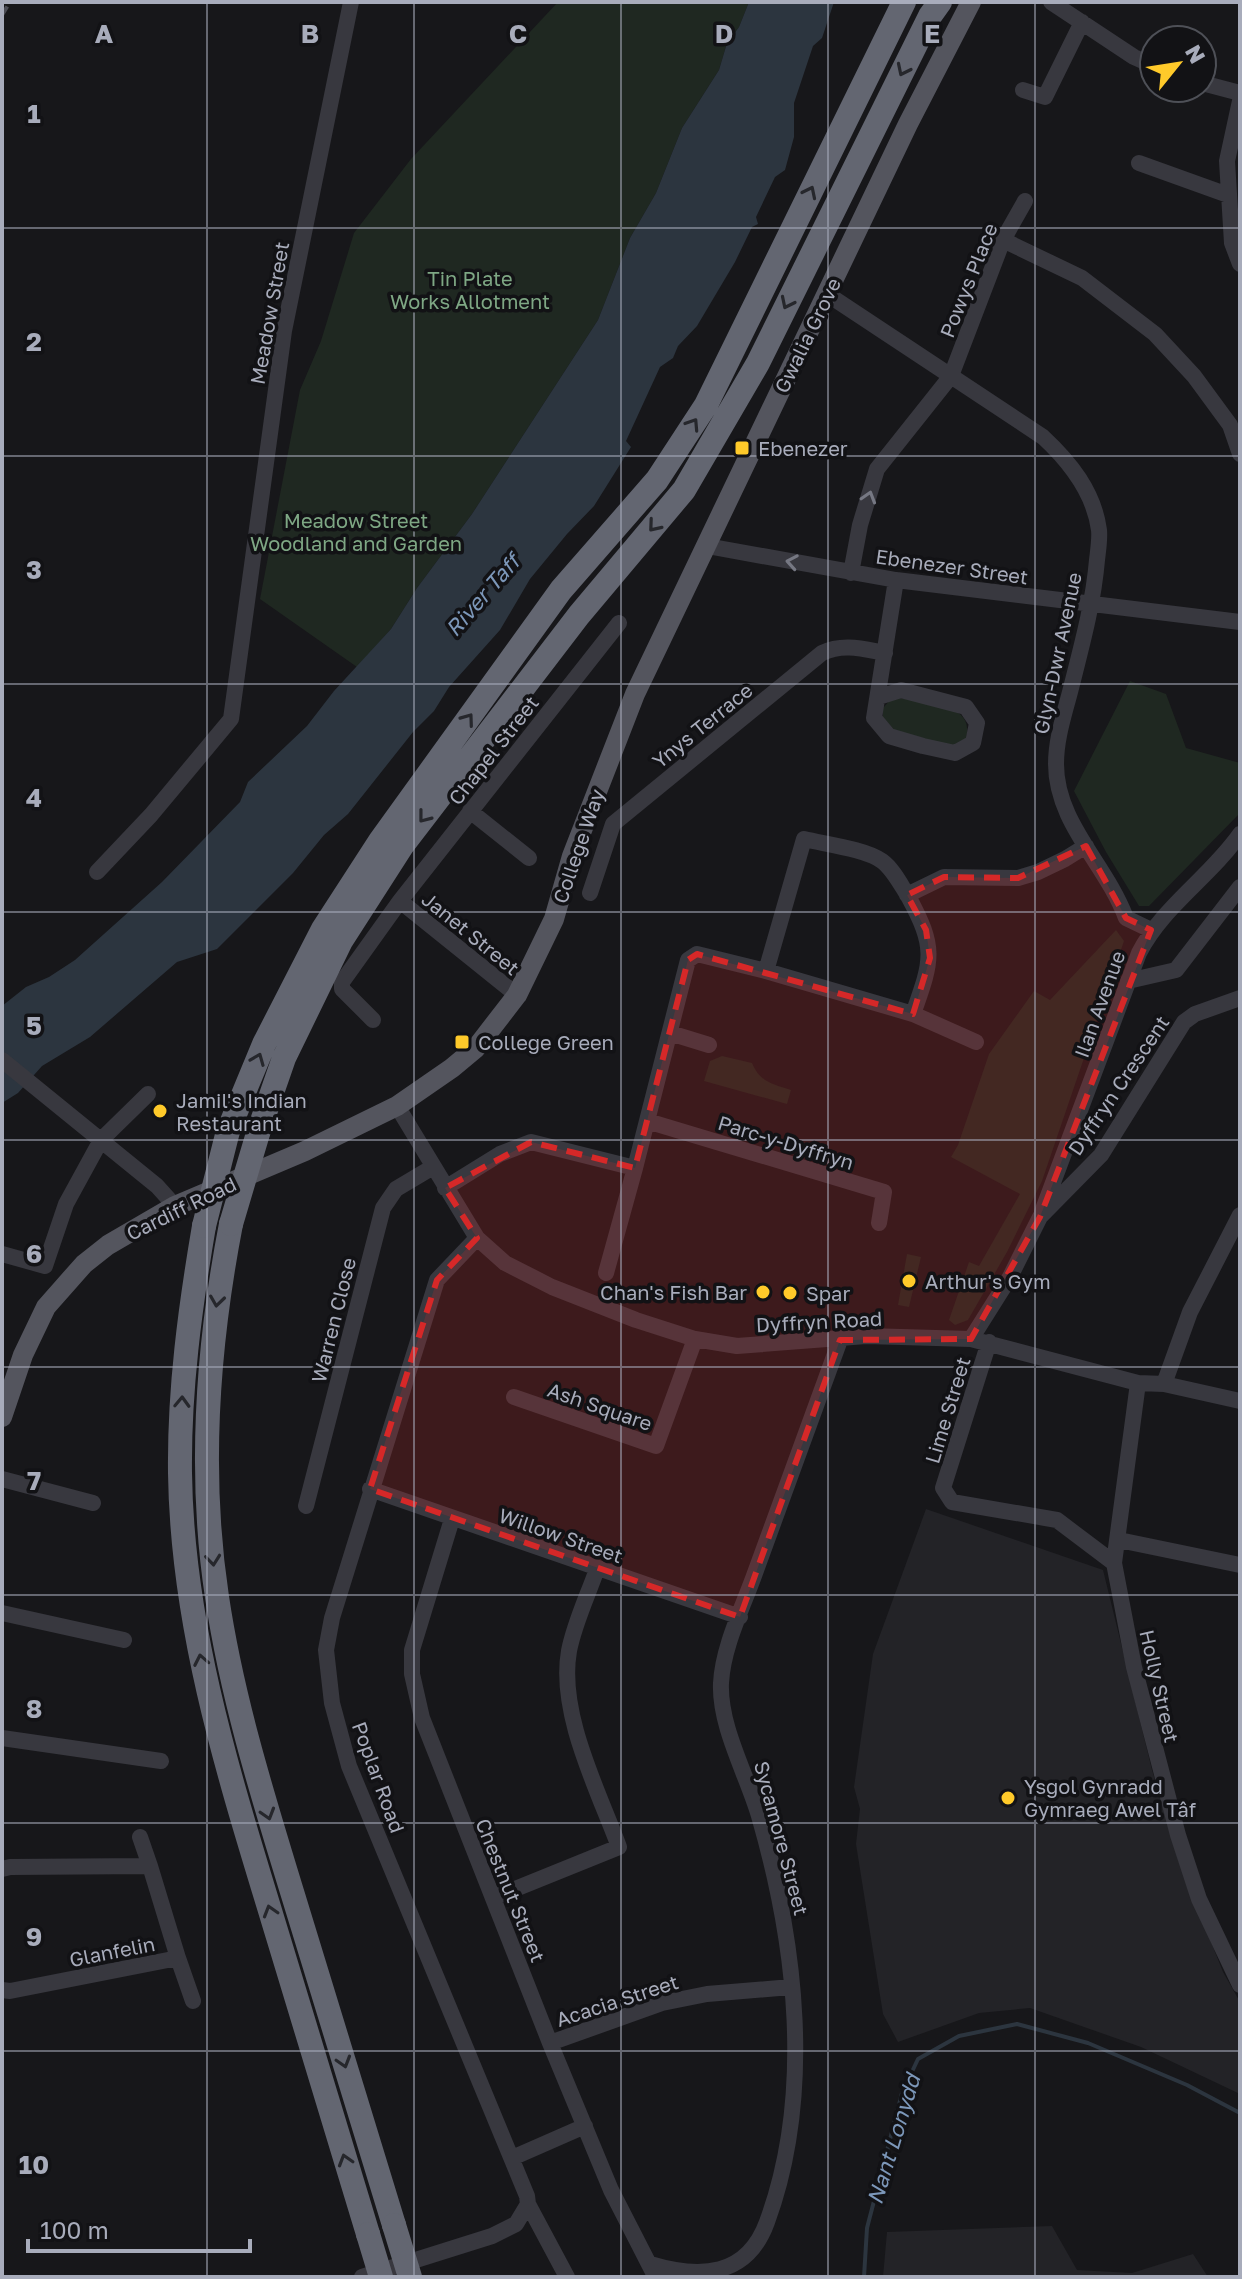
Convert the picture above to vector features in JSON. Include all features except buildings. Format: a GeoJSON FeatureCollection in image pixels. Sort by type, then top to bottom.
{"type":"FeatureCollection","features":[{"type":"Feature","properties":{"kind":"highway"},"geometry":{"type":"LineString","coordinates":[[381,2277],[248,1839],[209,1698],[192,1615],[184,1543],[181,1442],[183,1379],[204,1226],[228,1131],[264,1044],[323,929],[380,841],[561,590],[657,480],[706,405],[904,2]]}},
{"type":"Feature","properties":{"kind":"highway"},"geometry":{"type":"LineString","coordinates":[[410,2277],[261,1790],[233,1682],[217,1597],[206,1473],[207,1383],[217,1295],[231,1224],[284,1058],[341,941],[402,846],[579,615],[684,490],[758,363],[930,16],[940,2]]}},
{"type":"Feature","properties":{"kind":"main road","name":"Gwalia Grove"},"geometry":{"type":"LineString","coordinates":[[707,546],[908,124],[971,2]]}},
{"type":"Feature","properties":{"kind":"main road","name":"College Way"},"geometry":{"type":"LineString","coordinates":[[397,1106],[476,1048],[517,995],[554,919],[572,856],[624,721],[707,546]]}},
{"type":"Feature","properties":{"kind":"main road","name":"Cardiff Road"},"geometry":{"type":"LineString","coordinates":[[3,1411],[23,1355],[46,1307],[84,1264],[108,1245],[175,1206],[317,1146],[397,1106]]}},
{"type":"Feature","properties":{"kind":"street","name":"Meadow Street"},"geometry":{"type":"LineString","coordinates":[[97,872],[151,815],[231,719],[284,331],[351,2]]}},
{"type":"Feature","properties":{"kind":"street"},"geometry":{"type":"LineString","coordinates":[[1051,2],[1138,59]]}},
{"type":"Feature","properties":{"kind":"street"},"geometry":{"type":"LineString","coordinates":[[1023,90],[1045,97],[1082,22]]}},
{"type":"Feature","properties":{"kind":"street"},"geometry":{"type":"LineString","coordinates":[[1218,87],[1240,93]]}},
{"type":"Feature","properties":{"kind":"street"},"geometry":{"type":"LineString","coordinates":[[1240,101],[1227,161],[1232,243],[1240,264]]}},
{"type":"Feature","properties":{"kind":"street"},"geometry":{"type":"LineString","coordinates":[[1139,163],[1228,195]]}},
{"type":"Feature","properties":{"kind":"street","name":"Powys Place"},"geometry":{"type":"LineString","coordinates":[[851,573],[860,525],[877,469],[951,376],[1003,240],[1025,201]]}},
{"type":"Feature","properties":{"kind":"street"},"geometry":{"type":"LineString","coordinates":[[1003,240],[1082,278],[1155,334],[1194,376],[1230,425],[1240,454]]}},
{"type":"Feature","properties":{"kind":"street","name":"Glyn-Dwr Avenue"},"geometry":{"type":"LineString","coordinates":[[827,294],[1043,437],[1062,455],[1081,481],[1100,531],[1093,605],[1059,735],[1056,766],[1065,813],[1116,892],[1126,918],[1151,930]]}},
{"type":"Feature","properties":{"kind":"street","name":"Ebenezer Street"},"geometry":{"type":"LineString","coordinates":[[707,546],[896,580],[1240,622]]}},
{"type":"Feature","properties":{"kind":"street"},"geometry":{"type":"LineString","coordinates":[[879,697],[901,690],[966,707],[977,723],[973,743],[955,753],[889,736],[874,718],[896,580]]}},
{"type":"Feature","properties":{"kind":"street","name":"Chapel Street"},"geometry":{"type":"LineString","coordinates":[[373,1020],[341,985],[400,901],[619,623]]}},
{"type":"Feature","properties":{"kind":"street","name":"Ynys Terrace"},"geometry":{"type":"LineString","coordinates":[[590,893],[613,824],[810,663],[833,648],[846,646],[885,653]]}},
{"type":"Feature","properties":{"kind":"street"},"geometry":{"type":"LineString","coordinates":[[470,811],[529,858]]}},
{"type":"Feature","properties":{"kind":"street","name":"Ilan Avenue"},"geometry":{"type":"LineString","coordinates":[[1040,1217],[1128,981],[1151,930],[1228,851],[1240,834]]}},
{"type":"Feature","properties":{"kind":"street"},"geometry":{"type":"LineString","coordinates":[[766,971],[804,839],[871,855],[882,861],[907,895],[926,930],[930,958],[913,1014]]}},
{"type":"Feature","properties":{"kind":"street"},"geometry":{"type":"LineString","coordinates":[[907,895],[944,877],[1018,878],[1052,866],[1086,846]]}},
{"type":"Feature","properties":{"kind":"street"},"geometry":{"type":"LineString","coordinates":[[1128,981],[1176,970],[1240,887]]}},
{"type":"Feature","properties":{"kind":"street","name":"Janet Street"},"geometry":{"type":"LineString","coordinates":[[400,901],[517,995]]}},
{"type":"Feature","properties":{"kind":"street"},"geometry":{"type":"LineString","coordinates":[[606,1273],[688,960],[697,954],[913,1014],[976,1042]]}},
{"type":"Feature","properties":{"kind":"street","name":"Dyffryn Crescent"},"geometry":{"type":"LineString","coordinates":[[971,1339],[1010,1277],[1040,1217],[1101,1155],[1184,1022],[1195,1014],[1240,998]]}},
{"type":"Feature","properties":{"kind":"street"},"geometry":{"type":"LineString","coordinates":[[670,1033],[709,1045]]}},
{"type":"Feature","properties":{"kind":"street"},"geometry":{"type":"LineString","coordinates":[[2,1060],[157,1186],[175,1206]]}},
{"type":"Feature","properties":{"kind":"street"},"geometry":{"type":"LineString","coordinates":[[2,1254],[45,1266],[66,1204],[101,1140],[148,1094]]}},
{"type":"Feature","properties":{"kind":"street","name":"Dyffryn Road"},"geometry":{"type":"LineString","coordinates":[[397,1106],[477,1238],[505,1263],[552,1287],[636,1320],[695,1339],[737,1346],[866,1336],[971,1339],[1138,1383],[1164,1384],[1240,1401]]}},
{"type":"Feature","properties":{"kind":"street","name":"Parc-y-Dyffryn"},"geometry":{"type":"LineString","coordinates":[[647,1121],[884,1192],[879,1223]]}},
{"type":"Feature","properties":{"kind":"street"},"geometry":{"type":"LineString","coordinates":[[445,1188],[500,1154],[531,1142],[635,1168]]}},
{"type":"Feature","properties":{"kind":"street","name":"Warren Close"},"geometry":{"type":"LineString","coordinates":[[306,1506],[383,1208],[396,1189],[433,1167]]}},
{"type":"Feature","properties":{"kind":"street"},"geometry":{"type":"LineString","coordinates":[[1164,1384],[1190,1312],[1240,1215]]}},
{"type":"Feature","properties":{"kind":"street","name":"Poplar Road"},"geometry":{"type":"LineString","coordinates":[[477,1238],[437,1280],[370,1489],[332,1618],[326,1650],[332,1703],[349,1766],[512,2158],[528,2204],[567,2277]]}},
{"type":"Feature","properties":{"kind":"street","name":"Ash Square"},"geometry":{"type":"LineString","coordinates":[[514,1397],[656,1446],[695,1339]]}},
{"type":"Feature","properties":{"kind":"street","name":"Sycamore Street"},"geometry":{"type":"LineString","coordinates":[[653,2270],[686,2276],[725,2271],[752,2252],[761,2239],[782,2179],[793,2074],[789,1955],[778,1890],[750,1784],[728,1730],[722,1706],[723,1665],[840,1340]]}},
{"type":"Feature","properties":{"kind":"street","name":"Lime Street"},"geometry":{"type":"LineString","coordinates":[[989,1342],[943,1488],[952,1502],[1057,1520],[1114,1563]]}},
{"type":"Feature","properties":{"kind":"street","name":"Holly Street"},"geometry":{"type":"LineString","coordinates":[[1138,1383],[1114,1563],[1134,1667],[1178,1835],[1199,1899],[1240,1985]]}},
{"type":"Feature","properties":{"kind":"street"},"geometry":{"type":"LineString","coordinates":[[2,1479],[93,1503]]}},
{"type":"Feature","properties":{"kind":"street","name":"Willow Street"},"geometry":{"type":"LineString","coordinates":[[370,1489],[740,1617]]}},
{"type":"Feature","properties":{"kind":"street","name":"Chestnut Street"},"geometry":{"type":"LineString","coordinates":[[452,1519],[412,1650],[412,1674],[422,1718],[611,2190],[653,2270]]}},
{"type":"Feature","properties":{"kind":"street"},"geometry":{"type":"LineString","coordinates":[[1119,1540],[1240,1565]]}},
{"type":"Feature","properties":{"kind":"street"},"geometry":{"type":"LineString","coordinates":[[493,1898],[619,1847],[581,1744],[568,1684],[569,1651],[597,1569]]}},
{"type":"Feature","properties":{"kind":"street"},"geometry":{"type":"LineString","coordinates":[[2,1613],[124,1640]]}},
{"type":"Feature","properties":{"kind":"street"},"geometry":{"type":"LineString","coordinates":[[2,1738],[161,1761]]}},
{"type":"Feature","properties":{"kind":"street","name":"Glanfelin"},"geometry":{"type":"LineString","coordinates":[[2,1990],[10,1991],[178,1958],[140,1837]]}},
{"type":"Feature","properties":{"kind":"street"},"geometry":{"type":"LineString","coordinates":[[2,1869],[150,1866]]}},
{"type":"Feature","properties":{"kind":"street"},"geometry":{"type":"LineString","coordinates":[[178,1958],[193,2001]]}},
{"type":"Feature","properties":{"kind":"street","name":"Acacia Street"},"geometry":{"type":"LineString","coordinates":[[550,2043],[662,2003],[707,1994],[791,1987]]}},
{"type":"Feature","properties":{"kind":"street"},"geometry":{"type":"LineString","coordinates":[[512,2158],[585,2126]]}},
{"type":"Feature","properties":{"kind":"street"},"geometry":{"type":"LineString","coordinates":[[362,2277],[492,2236],[516,2224],[528,2204]]}},
{"type":"Feature","properties":{"kind":"highlighted area"},"geometry":{"type":"Polygon","coordinates":[[[1086,846],[1126,918],[1151,930],[1040,1217],[971,1339],[840,1340],[740,1617],[370,1489],[437,1280],[477,1238],[445,1188],[531,1142],[635,1168],[688,960],[697,954],[913,1014],[930,958],[926,930],[907,895],[944,877],[1018,878],[1086,846]]]}},
{"type":"Feature","properties":{"kind":"shaded area","name":"Ysgol Gynradd Gymraeg Awel Tâf"},"geometry":{"type":"Polygon","coordinates":[[[926,1509],[1103,1570],[1152,1770],[1179,1862],[1223,1972],[1240,2002],[1240,2094],[1141,2047],[1030,2008],[979,2013],[898,2042],[883,2014],[856,1844],[860,1809],[854,1787],[873,1654],[926,1509]]]}},
{"type":"Feature","properties":{"kind":"shaded area"},"geometry":{"type":"Polygon","coordinates":[[[1052,2226],[1077,2270],[1132,2273],[1193,2254],[1208,2277],[883,2277],[887,2232],[1052,2226]]]}},
{"type":"Feature","properties":{"kind":"green space","name":"Tin Plate Works Allotment"},"geometry":{"type":"Polygon","coordinates":[[[558,2],[749,2],[739,27],[727,43],[719,70],[682,128],[656,193],[630,238],[598,320],[472,514],[391,629],[357,667],[260,599],[300,390],[321,341],[354,233],[411,159],[558,2]]]}},
{"type":"Feature","properties":{"kind":"green space"},"geometry":{"type":"Polygon","coordinates":[[[1130,681],[1166,694],[1186,748],[1240,763],[1240,813],[1149,906],[1139,906],[1074,791],[1130,681]]]}},
{"type":"Feature","properties":{"kind":"green space"},"geometry":{"type":"Polygon","coordinates":[[[891,699],[935,704],[957,712],[967,728],[965,741],[955,747],[899,736],[883,717],[883,708],[891,699]]]}},
{"type":"Feature","properties":{"kind":"green space"},"geometry":{"type":"Polygon","coordinates":[[[1116,930],[1124,941],[1042,1181],[1007,1252],[968,1320],[955,1325],[949,1320],[969,1262],[979,1266],[1020,1194],[951,1157],[958,1145],[989,1054],[1034,991],[1050,1000],[1116,930]]]}},
{"type":"Feature","properties":{"kind":"green space"},"geometry":{"type":"Polygon","coordinates":[[[722,1056],[752,1063],[763,1078],[791,1090],[787,1104],[704,1081],[710,1061],[722,1056]]]}},
{"type":"Feature","properties":{"kind":"green space","name":"Arthur's Gym"},"geometry":{"type":"Polygon","coordinates":[[[907,1254],[921,1257],[909,1307],[898,1305],[907,1254]]]}},
{"type":"Feature","properties":{"kind":"water","name":"River Taff"},"geometry":{"type":"Polygon","coordinates":[[[749,2],[834,2],[822,38],[813,46],[794,103],[794,137],[785,170],[775,177],[756,217],[758,224],[752,227],[697,326],[678,346],[673,358],[660,367],[626,441],[631,447],[594,506],[530,579],[500,630],[449,687],[434,711],[413,732],[348,814],[324,835],[293,873],[217,949],[177,962],[90,1037],[42,1066],[18,1093],[2,1103],[2,1006],[26,987],[75,960],[162,882],[240,802],[248,782],[307,726],[334,691],[391,629],[472,514],[598,320],[630,238],[656,193],[682,128],[719,70],[727,43],[739,27],[749,2]]]}},
{"type":"Feature","properties":{"kind":"waterway","name":"Nant Lonydd"},"geometry":{"type":"LineString","coordinates":[[864,2277],[867,2228],[902,2093],[918,2059],[959,2036],[1017,2024],[1088,2043],[1187,2085],[1240,2113]]}},
{"type":"Feature","properties":{"kind":"railway"},"geometry":{"type":"LineString","coordinates":[[2,15],[10,2]]}},
{"type":"Feature","properties":{"kind":"place","name":"Ebenezer"},"geometry":{"type":"Point","coordinates":[742,448]}},
{"type":"Feature","properties":{"kind":"place","name":"College Green"},"geometry":{"type":"Point","coordinates":[462,1042]}},
{"type":"Feature","properties":{"kind":"place","name":"Jamil's Indian Restaurant"},"geometry":{"type":"Point","coordinates":[160,1111]}},
{"type":"Feature","properties":{"kind":"place","name":"Arthur's Gym"},"geometry":{"type":"Point","coordinates":[909,1281]}},
{"type":"Feature","properties":{"kind":"place","name":"Chan's Fish Bar"},"geometry":{"type":"Point","coordinates":[763,1292]}},
{"type":"Feature","properties":{"kind":"place","name":"Spar"},"geometry":{"type":"Point","coordinates":[790,1293]}},
{"type":"Feature","properties":{"kind":"place","name":"Ysgol Gynradd Gymraeg Awel Tâf"},"geometry":{"type":"Point","coordinates":[1008,1798]}},
{"type":"Feature","properties":{"kind":"park label","name":"Meadow Street Woodland and Garden"},"geometry":{"type":"Point","coordinates":[356,532]}}]}
